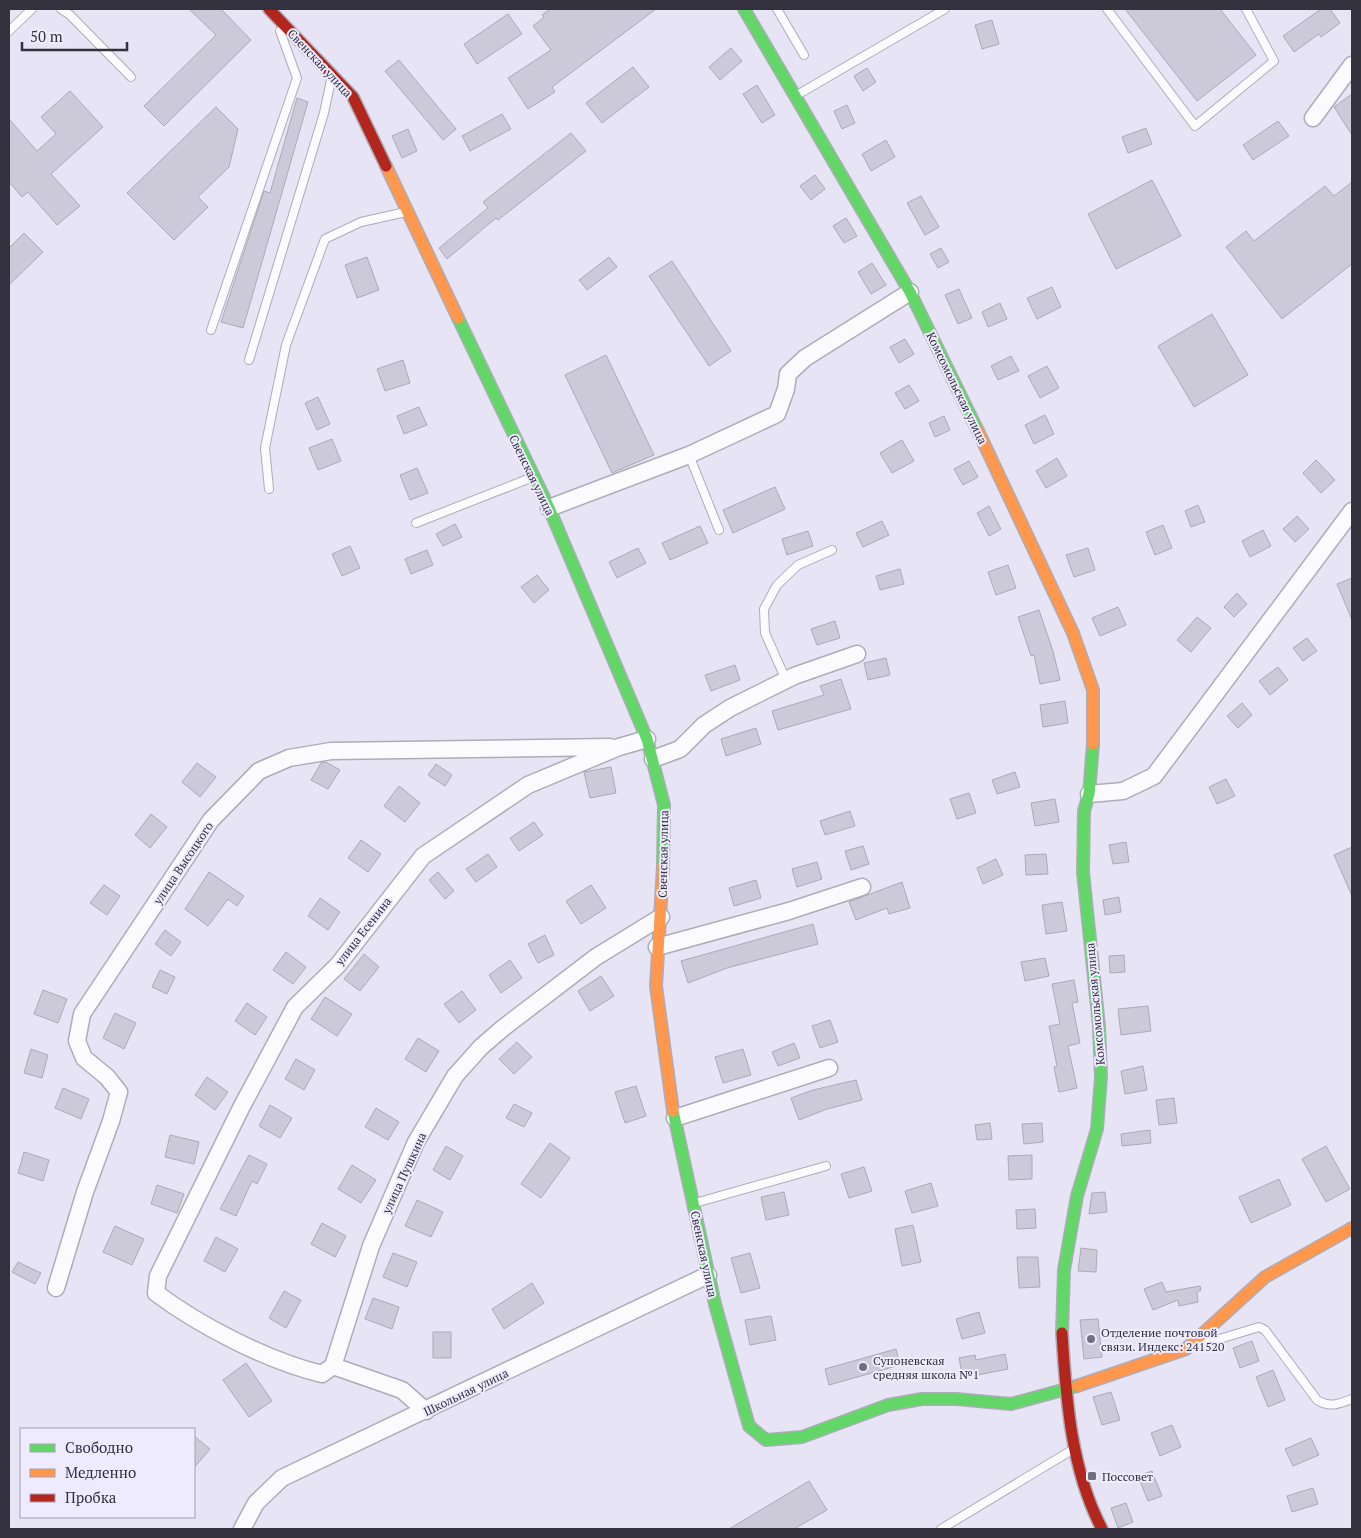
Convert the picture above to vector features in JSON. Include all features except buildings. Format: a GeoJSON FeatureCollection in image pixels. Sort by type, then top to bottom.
{"type":"FeatureCollection","features":[{"type":"Feature","properties":{"kind":"street","name":"Комсомольская улица"},"geometry":{"type":"LineString","coordinates":[[744,9],[910,292],[1003,482],[1073,633],[1093,690],[1093,761],[1089,794],[1084,811],[1083,872],[1099,1026],[1101,1077],[1097,1129],[1077,1196],[1064,1270],[1061,1321],[1067,1390],[1078,1468],[1092,1510],[1102,1529]]}},
{"type":"Feature","properties":{"kind":"street","name":"Свенская улица"},"geometry":{"type":"LineString","coordinates":[[271,11],[353,97],[532,477],[549,508],[647,738],[664,805],[665,825],[661,917],[657,947],[656,986],[675,1118],[708,1275],[749,1426],[766,1440],[802,1437],[888,1405],[922,1399],[956,1399],[1011,1404],[1067,1390]]}},
{"type":"Feature","properties":{"kind":"street"},"geometry":{"type":"LineString","coordinates":[[1313,118],[1352,64]]}},
{"type":"Feature","properties":{"kind":"street"},"geometry":{"type":"LineString","coordinates":[[549,508],[689,455],[777,414],[786,389],[788,374],[804,358],[910,292]]}},
{"type":"Feature","properties":{"kind":"street"},"geometry":{"type":"LineString","coordinates":[[1089,794],[1123,791],[1154,776],[1352,511]]}},
{"type":"Feature","properties":{"kind":"street"},"geometry":{"type":"LineString","coordinates":[[653,759],[680,749],[704,725],[730,708],[786,680],[857,654]]}},
{"type":"Feature","properties":{"kind":"street","name":"улица Есенина"},"geometry":{"type":"LineString","coordinates":[[333,1366],[322,1374],[294,1368],[218,1331],[171,1304],[156,1293],[158,1276],[241,1108],[295,1006],[338,964],[423,856],[528,785],[619,747],[647,738]]}},
{"type":"Feature","properties":{"kind":"street","name":"улица Высоцкого"},"geometry":{"type":"LineString","coordinates":[[56,1288],[119,1092],[107,1077],[84,1058],[77,1041],[82,1014],[211,820],[259,771],[289,758],[331,751],[619,747]]}},
{"type":"Feature","properties":{"kind":"street"},"geometry":{"type":"LineString","coordinates":[[657,947],[789,911],[862,887]]}},
{"type":"Feature","properties":{"kind":"street","name":"улица Пушкина"},"geometry":{"type":"LineString","coordinates":[[333,1366],[370,1246],[416,1142],[455,1076],[481,1047],[503,1028],[596,957],[661,917]]}},
{"type":"Feature","properties":{"kind":"street"},"geometry":{"type":"LineString","coordinates":[[675,1118],[829,1068]]}},
{"type":"Feature","properties":{"kind":"street"},"geometry":{"type":"LineString","coordinates":[[1067,1390],[1186,1349],[1265,1277],[1352,1228]]}},
{"type":"Feature","properties":{"kind":"street","name":"Школьная улица"},"geometry":{"type":"LineString","coordinates":[[242,1529],[256,1503],[282,1478],[708,1275]]}},
{"type":"Feature","properties":{"kind":"street"},"geometry":{"type":"LineString","coordinates":[[333,1366],[402,1390],[426,1411]]}},
{"type":"Feature","properties":{"kind":"lane"},"geometry":{"type":"LineString","coordinates":[[9,32],[32,9]]}},
{"type":"Feature","properties":{"kind":"lane"},"geometry":{"type":"LineString","coordinates":[[61,9],[131,77]]}},
{"type":"Feature","properties":{"kind":"lane"},"geometry":{"type":"LineString","coordinates":[[777,9],[804,55]]}},
{"type":"Feature","properties":{"kind":"lane"},"geometry":{"type":"LineString","coordinates":[[795,96],[945,9]]}},
{"type":"Feature","properties":{"kind":"lane"},"geometry":{"type":"LineString","coordinates":[[1107,9],[1195,126],[1274,61],[1246,9]]}},
{"type":"Feature","properties":{"kind":"lane"},"geometry":{"type":"LineString","coordinates":[[210,330],[297,78],[271,11]]}},
{"type":"Feature","properties":{"kind":"lane"},"geometry":{"type":"LineString","coordinates":[[249,360],[324,113],[332,75]]}},
{"type":"Feature","properties":{"kind":"lane"},"geometry":{"type":"LineString","coordinates":[[269,489],[264,448],[286,345],[325,239],[361,222],[408,211]]}},
{"type":"Feature","properties":{"kind":"lane"},"geometry":{"type":"LineString","coordinates":[[689,455],[719,530]]}},
{"type":"Feature","properties":{"kind":"lane"},"geometry":{"type":"LineString","coordinates":[[416,523],[532,477]]}},
{"type":"Feature","properties":{"kind":"lane"},"geometry":{"type":"LineString","coordinates":[[786,680],[765,633],[764,609],[777,585],[798,565],[832,550]]}},
{"type":"Feature","properties":{"kind":"lane"},"geometry":{"type":"LineString","coordinates":[[693,1204],[826,1166]]}},
{"type":"Feature","properties":{"kind":"lane"},"geometry":{"type":"LineString","coordinates":[[1186,1349],[1259,1328],[1265,1330],[1317,1400],[1326,1406],[1340,1404],[1352,1399]]}},
{"type":"Feature","properties":{"kind":"lane"},"geometry":{"type":"LineString","coordinates":[[941,1529],[1075,1448]]}},
{"type":"Feature","properties":{"kind":"traffic: fast"},"geometry":{"type":"LineString","coordinates":[[744,9],[910,292],[978,431]]}},
{"type":"Feature","properties":{"kind":"traffic: fast"},"geometry":{"type":"LineString","coordinates":[[458,318],[549,508],[647,739],[664,805],[663,866]]}},
{"type":"Feature","properties":{"kind":"traffic: fast"},"geometry":{"type":"LineString","coordinates":[[1062,1333],[1064,1270],[1077,1196],[1097,1129],[1101,1077],[1099,1026],[1083,872],[1084,811],[1089,794],[1093,744]]}},
{"type":"Feature","properties":{"kind":"traffic: fast"},"geometry":{"type":"LineString","coordinates":[[673,1111],[715,1304],[749,1426],[766,1440],[802,1437],[888,1405],[922,1399],[956,1399],[1011,1404],[1077,1386]]}},
{"type":"Feature","properties":{"kind":"traffic: slow"},"geometry":{"type":"LineString","coordinates":[[386,166],[458,318]]}},
{"type":"Feature","properties":{"kind":"traffic: slow"},"geometry":{"type":"LineString","coordinates":[[978,431],[1073,633],[1093,690],[1093,744]]}},
{"type":"Feature","properties":{"kind":"traffic: slow"},"geometry":{"type":"LineString","coordinates":[[663,866],[656,986],[673,1111]]}},
{"type":"Feature","properties":{"kind":"traffic: slow"},"geometry":{"type":"LineString","coordinates":[[1077,1386],[1186,1349],[1265,1277],[1352,1228]]}},
{"type":"Feature","properties":{"kind":"traffic: jam"},"geometry":{"type":"LineString","coordinates":[[269,9],[353,97],[386,166]]}},
{"type":"Feature","properties":{"kind":"traffic: jam"},"geometry":{"type":"LineString","coordinates":[[1062,1333],[1072,1434],[1083,1483],[1102,1529]]}},
{"type":"Feature","properties":{"kind":"place","name":"Отделение почтовой связи. Индекс: 241520"},"geometry":{"type":"Point","coordinates":[1091,1339]}},
{"type":"Feature","properties":{"kind":"place","name":"Супоневская средняя школа №1"},"geometry":{"type":"Point","coordinates":[863,1367]}},
{"type":"Feature","properties":{"kind":"place","name":"Поссовет"},"geometry":{"type":"Point","coordinates":[1092,1476]}}]}
